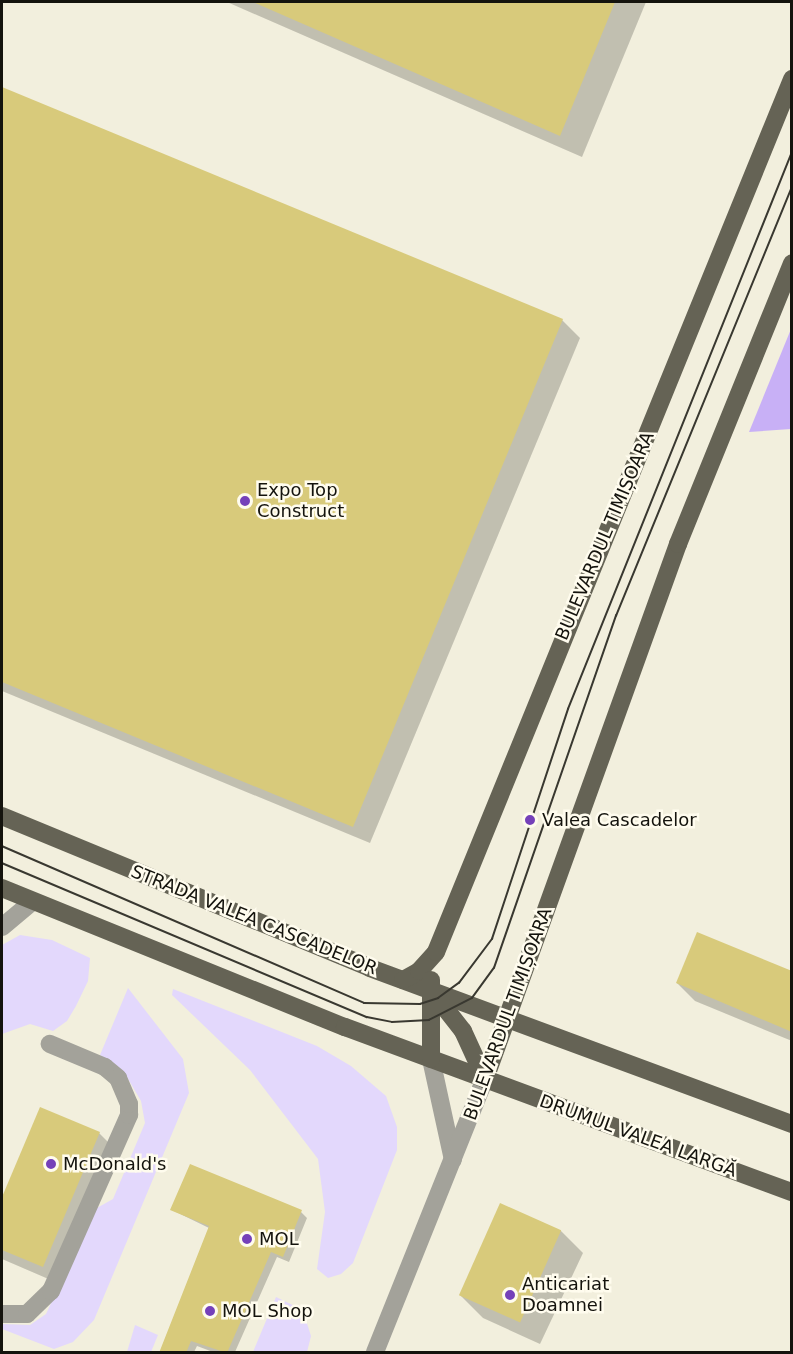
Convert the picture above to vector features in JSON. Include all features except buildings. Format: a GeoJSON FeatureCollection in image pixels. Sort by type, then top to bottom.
{"type":"FeatureCollection","features":[{"type":"Feature","properties":{"kind":"main road","name":"BULEVARDUL TIMIȘOARA"},"geometry":{"type":"LineString","coordinates":[[403,980],[419,971],[436,952],[792,79]]}},
{"type":"Feature","properties":{"kind":"main road","name":"BULEVARDUL TIMIȘOARA"},"geometry":{"type":"LineString","coordinates":[[485,1079],[678,544],[792,263]]}},
{"type":"Feature","properties":{"kind":"main road","name":"STRADA VALEA CASCADELOR"},"geometry":{"type":"LineString","coordinates":[[2,816],[403,980],[507,1020]]}},
{"type":"Feature","properties":{"kind":"main road"},"geometry":{"type":"LineString","coordinates":[[2,888],[485,1079]]}},
{"type":"Feature","properties":{"kind":"main road"},"geometry":{"type":"LineString","coordinates":[[431,1059],[430,990],[436,952]]}},
{"type":"Feature","properties":{"kind":"main road"},"geometry":{"type":"LineString","coordinates":[[430,990],[463,1031],[485,1079]]}},
{"type":"Feature","properties":{"kind":"main road"},"geometry":{"type":"LineString","coordinates":[[507,1020],[792,1124]]}},
{"type":"Feature","properties":{"kind":"main road","name":"DRUMUL VALEA LARGĂ"},"geometry":{"type":"LineString","coordinates":[[485,1079],[792,1192]]}},
{"type":"Feature","properties":{"kind":"street"},"geometry":{"type":"LineString","coordinates":[[2,927],[33,901]]}},
{"type":"Feature","properties":{"kind":"street"},"geometry":{"type":"LineString","coordinates":[[2,1314],[27,1314],[51,1291],[129,1115],[129,1104],[118,1078],[105,1067],[50,1044]]}},
{"type":"Feature","properties":{"kind":"street","name":"BULEVARDUL TIMIȘOARA"},"geometry":{"type":"LineString","coordinates":[[431,1059],[453,1160]]}},
{"type":"Feature","properties":{"kind":"street","name":"BULEVARDUL TIMIȘOARA"},"geometry":{"type":"LineString","coordinates":[[375,1353],[485,1079]]}},
{"type":"Feature","properties":{"kind":"shaded area"},"geometry":{"type":"Polygon","coordinates":[[[791,329],[791,429],[749,432],[791,329]]]}},
{"type":"Feature","properties":{"kind":"shaded area"},"geometry":{"type":"Polygon","coordinates":[[[20,935],[52,940],[90,958],[88,981],[76,1006],[67,1021],[53,1031],[30,1024],[2,1034],[2,945],[20,935]]]}},
{"type":"Feature","properties":{"kind":"shaded area"},"geometry":{"type":"Polygon","coordinates":[[[128,988],[183,1059],[189,1093],[94,1320],[73,1342],[54,1349],[2,1329],[2,1324],[30,1325],[46,1314],[95,1209],[113,1199],[145,1123],[141,1101],[124,1072],[100,1055],[128,988]]]}},
{"type":"Feature","properties":{"kind":"shaded area"},"geometry":{"type":"Polygon","coordinates":[[[173,989],[317,1046],[351,1066],[386,1096],[397,1127],[397,1150],[353,1263],[341,1274],[328,1278],[317,1269],[325,1212],[318,1159],[250,1070],[172,995],[173,989]]]}},
{"type":"Feature","properties":{"kind":"shaded area"},"geometry":{"type":"Polygon","coordinates":[[[276,1297],[299,1308],[305,1317],[311,1336],[307,1352],[253,1352],[276,1297]]]}},
{"type":"Feature","properties":{"kind":"shaded area"},"geometry":{"type":"Polygon","coordinates":[[[135,1325],[158,1335],[151,1352],[127,1352],[135,1325]]]}},
{"type":"Feature","properties":{"kind":"tram line"},"geometry":{"type":"LineString","coordinates":[[2,846],[364,1003],[420,1004],[438,998],[459,983],[492,939],[568,709],[792,152]]}},
{"type":"Feature","properties":{"kind":"tram line"},"geometry":{"type":"LineString","coordinates":[[2,863],[367,1017],[392,1022],[429,1020],[472,998],[494,968],[616,616],[792,186]]}},
{"type":"Feature","properties":{"kind":"place","name":"Expo Top Construct"},"geometry":{"type":"Point","coordinates":[245,501]}},
{"type":"Feature","properties":{"kind":"place","name":"Valea Cascadelor"},"geometry":{"type":"Point","coordinates":[530,820]}},
{"type":"Feature","properties":{"kind":"place","name":"McDonald's"},"geometry":{"type":"Point","coordinates":[51,1164]}},
{"type":"Feature","properties":{"kind":"place","name":"MOL"},"geometry":{"type":"Point","coordinates":[247,1239]}},
{"type":"Feature","properties":{"kind":"place","name":"Anticariat Doamnei"},"geometry":{"type":"Point","coordinates":[510,1295]}},
{"type":"Feature","properties":{"kind":"place","name":"MOL Shop"},"geometry":{"type":"Point","coordinates":[210,1311]}}]}
